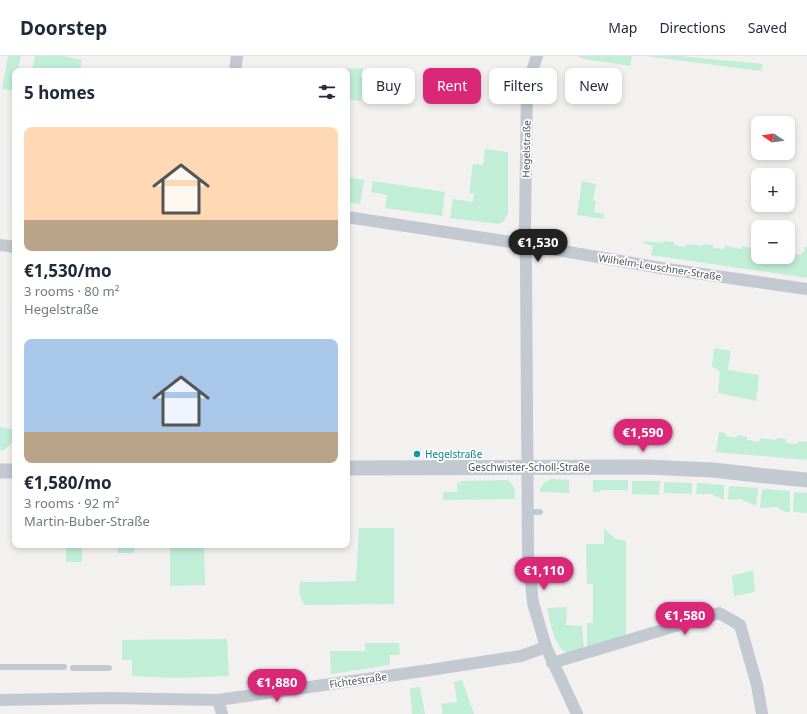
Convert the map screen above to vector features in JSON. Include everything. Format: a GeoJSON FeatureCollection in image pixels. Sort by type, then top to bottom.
{"type":"FeatureCollection","features":[{"type":"Feature","properties":{"kind":"street"},"geometry":{"type":"LineString","coordinates":[[235,68],[237,56]]}},
{"type":"Feature","properties":{"kind":"street","name":"Hegelstraße"},"geometry":{"type":"LineString","coordinates":[[537,56],[527,86],[525,245],[528,552],[533,603],[546,648],[577,714]]}},
{"type":"Feature","properties":{"kind":"street","name":"Wilhelm-Leuschner-Straße"},"geometry":{"type":"LineString","coordinates":[[350,217],[667,269],[807,289]]}},
{"type":"Feature","properties":{"kind":"street"},"geometry":{"type":"LineString","coordinates":[[0,245],[12,247]]}},
{"type":"Feature","properties":{"kind":"street","name":"Geschwister-Scholl-Straße"},"geometry":{"type":"LineString","coordinates":[[350,468],[527,466],[646,467],[713,470],[807,480]]}},
{"type":"Feature","properties":{"kind":"street"},"geometry":{"type":"LineString","coordinates":[[0,471],[12,470]]}},
{"type":"Feature","properties":{"kind":"street"},"geometry":{"type":"LineString","coordinates":[[552,663],[719,613],[740,625],[757,685],[762,714]]}},
{"type":"Feature","properties":{"kind":"street","name":"Fichtestraße"},"geometry":{"type":"LineString","coordinates":[[0,700],[114,698],[218,700],[521,656],[546,648]]}},
{"type":"Feature","properties":{"kind":"street"},"geometry":{"type":"LineString","coordinates":[[218,700],[222,714]]}},
{"type":"Feature","properties":{"kind":"lane"},"geometry":{"type":"LineString","coordinates":[[528,512],[540,512]]}},
{"type":"Feature","properties":{"kind":"lane"},"geometry":{"type":"LineString","coordinates":[[0,667],[64,667]]}},
{"type":"Feature","properties":{"kind":"lane"},"geometry":{"type":"LineString","coordinates":[[73,668],[109,668]]}},
{"type":"Feature","properties":{"kind":"green space"},"geometry":{"type":"Polygon","coordinates":[[[8,56],[21,56],[19,68],[12,68],[12,91],[2,89],[8,56]]]}},
{"type":"Feature","properties":{"kind":"green space"},"geometry":{"type":"Polygon","coordinates":[[[35,56],[63,56],[82,60],[81,68],[33,68],[35,56]]]}},
{"type":"Feature","properties":{"kind":"green space"},"geometry":{"type":"Polygon","coordinates":[[[577,56],[632,56],[630,66],[584,59],[577,56]]]}},
{"type":"Feature","properties":{"kind":"green space"},"geometry":{"type":"Polygon","coordinates":[[[646,56],[679,56],[763,64],[761,71],[646,56]]]}},
{"type":"Feature","properties":{"kind":"green space"},"geometry":{"type":"Polygon","coordinates":[[[350,68],[362,68],[361,101],[350,99],[350,68]]]}},
{"type":"Feature","properties":{"kind":"green space"},"geometry":{"type":"Polygon","coordinates":[[[485,149],[508,152],[508,214],[503,222],[498,224],[450,218],[453,199],[473,202],[474,193],[469,193],[473,164],[483,165],[485,149]]]}},
{"type":"Feature","properties":{"kind":"green space"},"geometry":{"type":"Polygon","coordinates":[[[350,178],[364,180],[360,204],[350,202],[350,178]]]}},
{"type":"Feature","properties":{"kind":"green space"},"geometry":{"type":"Polygon","coordinates":[[[373,181],[445,192],[442,216],[385,208],[387,195],[371,192],[373,181]]]}},
{"type":"Feature","properties":{"kind":"green space"},"geometry":{"type":"Polygon","coordinates":[[[582,181],[596,184],[593,200],[596,201],[594,212],[604,214],[603,219],[577,215],[582,181]]]}},
{"type":"Feature","properties":{"kind":"green space"},"geometry":{"type":"Polygon","coordinates":[[[643,241],[663,243],[664,241],[674,242],[674,245],[685,247],[686,244],[702,246],[703,244],[713,245],[713,248],[724,249],[725,246],[741,249],[742,246],[751,248],[751,264],[795,264],[795,254],[801,255],[802,252],[804,252],[805,247],[807,247],[807,278],[651,255],[653,246],[643,243],[643,241]]]}},
{"type":"Feature","properties":{"kind":"green space"},"geometry":{"type":"Polygon","coordinates":[[[714,348],[731,351],[728,370],[759,375],[756,401],[718,393],[720,371],[712,367],[714,348]]]}},
{"type":"Feature","properties":{"kind":"green space"},"geometry":{"type":"Polygon","coordinates":[[[0,427],[12,429],[12,443],[4,450],[0,450],[0,427]]]}},
{"type":"Feature","properties":{"kind":"green space"},"geometry":{"type":"Polygon","coordinates":[[[719,432],[726,433],[725,436],[737,438],[738,435],[747,437],[747,440],[759,442],[760,438],[776,440],[777,438],[786,439],[786,443],[798,444],[798,441],[807,442],[807,460],[716,452],[719,432]]]}},
{"type":"Feature","properties":{"kind":"green space"},"geometry":{"type":"Polygon","coordinates":[[[451,450],[466,453],[468,455],[487,458],[450,459],[451,450]]]}},
{"type":"Feature","properties":{"kind":"green space"},"geometry":{"type":"Polygon","coordinates":[[[551,479],[569,480],[569,493],[540,492],[543,484],[551,479]]]}},
{"type":"Feature","properties":{"kind":"green space"},"geometry":{"type":"Polygon","coordinates":[[[507,480],[514,488],[515,499],[443,500],[443,492],[457,492],[457,483],[460,484],[460,481],[507,480]]]}},
{"type":"Feature","properties":{"kind":"green space"},"geometry":{"type":"Polygon","coordinates":[[[593,480],[628,480],[628,490],[601,490],[600,492],[593,492],[593,480]]]}},
{"type":"Feature","properties":{"kind":"green space"},"geometry":{"type":"Polygon","coordinates":[[[632,481],[660,481],[659,495],[632,494],[632,481]]]}},
{"type":"Feature","properties":{"kind":"green space"},"geometry":{"type":"Polygon","coordinates":[[[664,482],[692,483],[692,494],[664,493],[664,482]]]}},
{"type":"Feature","properties":{"kind":"green space"},"geometry":{"type":"Polygon","coordinates":[[[697,483],[724,485],[724,500],[711,494],[696,494],[697,483]]]}},
{"type":"Feature","properties":{"kind":"green space"},"geometry":{"type":"Polygon","coordinates":[[[729,486],[758,488],[756,506],[741,499],[728,500],[729,486]]]}},
{"type":"Feature","properties":{"kind":"green space"},"geometry":{"type":"Polygon","coordinates":[[[762,489],[790,491],[790,512],[786,512],[777,507],[760,508],[762,489]]]}},
{"type":"Feature","properties":{"kind":"green space"},"geometry":{"type":"Polygon","coordinates":[[[794,492],[807,493],[807,513],[793,512],[794,492]]]}},
{"type":"Feature","properties":{"kind":"green space"},"geometry":{"type":"Polygon","coordinates":[[[359,528],[394,528],[394,604],[304,605],[299,592],[300,582],[356,581],[359,528]]]}},
{"type":"Feature","properties":{"kind":"green space"},"geometry":{"type":"Polygon","coordinates":[[[604,529],[616,539],[626,541],[626,637],[587,647],[587,623],[593,623],[593,584],[587,584],[586,544],[604,544],[604,529]]]}},
{"type":"Feature","properties":{"kind":"green space"},"geometry":{"type":"Polygon","coordinates":[[[66,548],[82,548],[82,562],[66,562],[66,548]]]}},
{"type":"Feature","properties":{"kind":"green space"},"geometry":{"type":"Polygon","coordinates":[[[118,548],[134,548],[134,553],[118,553],[118,548]]]}},
{"type":"Feature","properties":{"kind":"green space"},"geometry":{"type":"Polygon","coordinates":[[[170,548],[204,548],[205,585],[170,586],[170,548]]]}},
{"type":"Feature","properties":{"kind":"green space"},"geometry":{"type":"Polygon","coordinates":[[[753,570],[755,592],[734,596],[732,576],[753,570]]]}},
{"type":"Feature","properties":{"kind":"green space"},"geometry":{"type":"Polygon","coordinates":[[[567,607],[566,625],[582,626],[584,648],[569,653],[564,652],[557,642],[547,608],[567,607]]]}},
{"type":"Feature","properties":{"kind":"green space"},"geometry":{"type":"Polygon","coordinates":[[[227,639],[229,676],[176,678],[132,676],[132,660],[122,660],[122,640],[227,639]]]}},
{"type":"Feature","properties":{"kind":"green space"},"geometry":{"type":"Polygon","coordinates":[[[365,643],[399,643],[400,655],[390,655],[390,665],[331,674],[330,651],[365,651],[365,643]]]}},
{"type":"Feature","properties":{"kind":"green space"},"geometry":{"type":"Polygon","coordinates":[[[462,680],[474,714],[441,714],[443,713],[441,704],[457,702],[454,682],[462,680]]]}},
{"type":"Feature","properties":{"kind":"green space"},"geometry":{"type":"Polygon","coordinates":[[[420,687],[425,714],[412,714],[410,688],[420,687]]]}},
{"type":"Feature","properties":{"kind":"place","name":"Hegelstraße"},"geometry":{"type":"Point","coordinates":[417,454]}}]}
